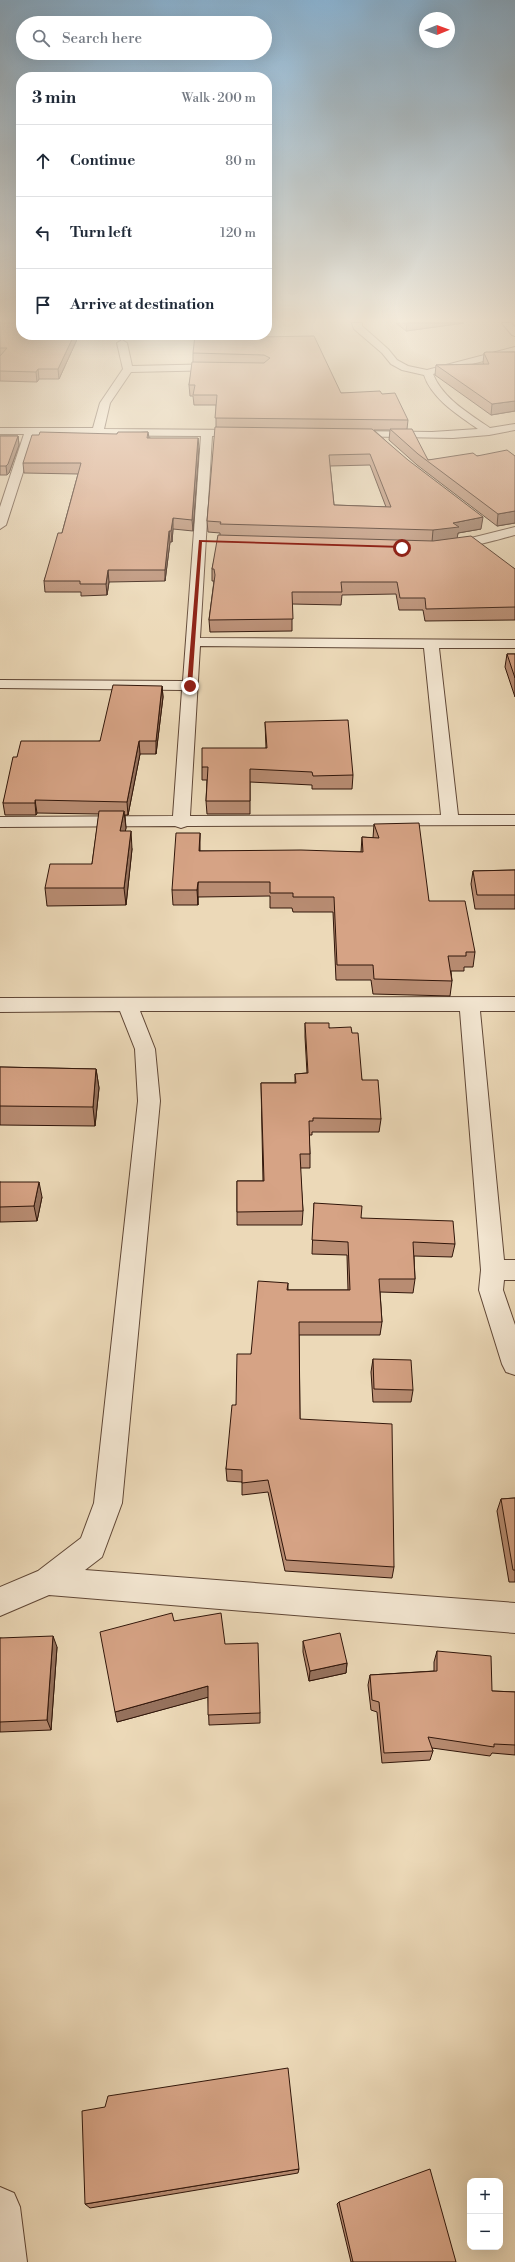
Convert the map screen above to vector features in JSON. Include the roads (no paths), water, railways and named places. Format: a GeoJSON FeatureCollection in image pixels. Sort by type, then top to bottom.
{"type":"FeatureCollection","features":[{"type":"Feature","properties":{"kind":"street"},"geometry":{"type":"LineString","coordinates":[[97,433],[98,429]]}},
{"type":"Feature","properties":{"kind":"street"},"geometry":{"type":"LineString","coordinates":[[484,429],[489,432]]}},
{"type":"Feature","properties":{"kind":"street"},"geometry":{"type":"LineString","coordinates":[[338,434],[415,436],[489,432],[507,429]]}},
{"type":"Feature","properties":{"kind":"street"},"geometry":{"type":"LineString","coordinates":[[0,431],[97,433],[254,433]]}},
{"type":"Feature","properties":{"kind":"street"},"geometry":{"type":"LineString","coordinates":[[0,525],[31,432]]}},
{"type":"Feature","properties":{"kind":"street"},"geometry":{"type":"LineString","coordinates":[[181,823],[207,433]]}},
{"type":"Feature","properties":{"kind":"street"},"geometry":{"type":"LineString","coordinates":[[374,434],[390,449]]}},
{"type":"Feature","properties":{"kind":"street"},"geometry":{"type":"LineString","coordinates":[[487,526],[508,536]]}},
{"type":"Feature","properties":{"kind":"street"},"geometry":{"type":"LineString","coordinates":[[439,546],[508,536]]}},
{"type":"Feature","properties":{"kind":"street"},"geometry":{"type":"LineString","coordinates":[[200,541],[215,541]]}},
{"type":"Feature","properties":{"kind":"street"},"geometry":{"type":"LineString","coordinates":[[194,642],[515,644]]}},
{"type":"Feature","properties":{"kind":"street"},"geometry":{"type":"LineString","coordinates":[[431,643],[450,819]]}},
{"type":"Feature","properties":{"kind":"street"},"geometry":{"type":"LineString","coordinates":[[0,684],[190,686]]}},
{"type":"Feature","properties":{"kind":"street"},"geometry":{"type":"LineString","coordinates":[[0,822],[181,823],[450,819],[515,820]]}},
{"type":"Feature","properties":{"kind":"street"},"geometry":{"type":"LineString","coordinates":[[469,1004],[504,1270],[491,1290],[515,1364]]}},
{"type":"Feature","properties":{"kind":"street"},"geometry":{"type":"LineString","coordinates":[[0,1005],[515,1004]]}},
{"type":"Feature","properties":{"kind":"street"},"geometry":{"type":"LineString","coordinates":[[0,1602],[48,1581],[92,1547],[108,1503],[149,1101],[145,1049],[127,1005]]}},
{"type":"Feature","properties":{"kind":"street"},"geometry":{"type":"LineString","coordinates":[[48,1581],[515,1618]]}},
{"type":"Feature","properties":{"kind":"street"},"geometry":{"type":"LineString","coordinates":[[0,2207],[7,2262]]}}]}
